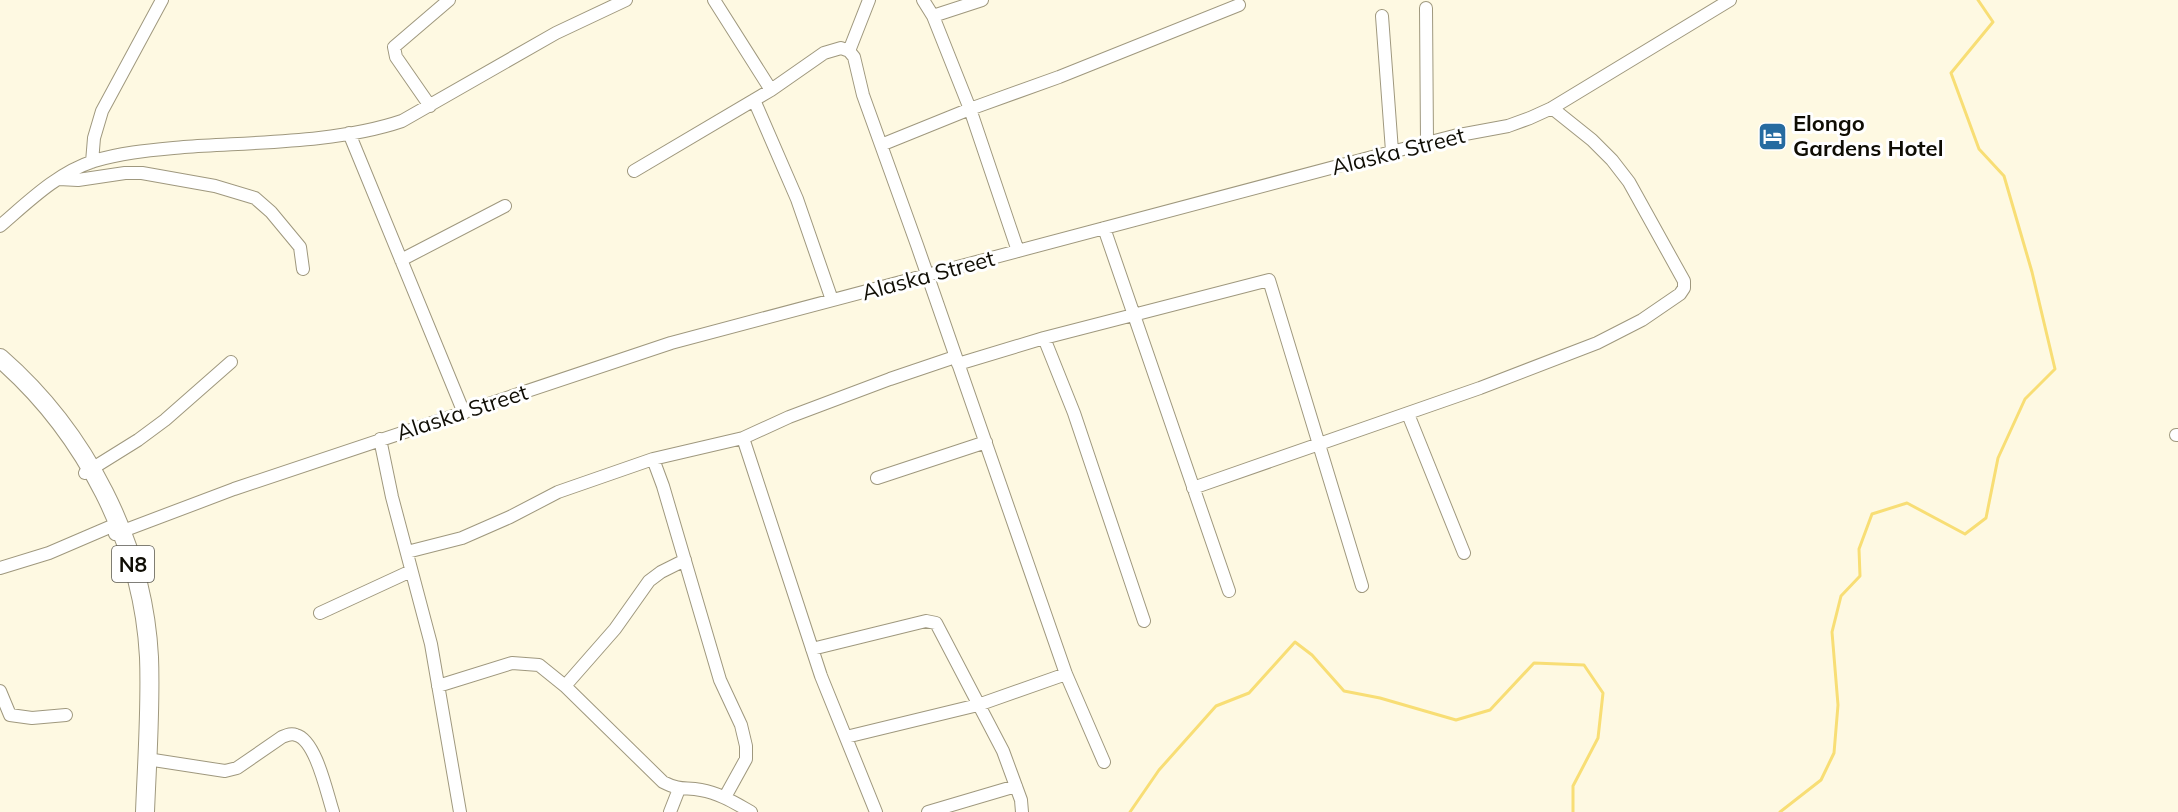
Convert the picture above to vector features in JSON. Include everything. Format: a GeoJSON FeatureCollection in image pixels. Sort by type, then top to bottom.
{"type":"FeatureCollection","features":[{"type":"Feature","properties":{"kind":"highway","name":"N8"},"geometry":{"type":"LineString","coordinates":[[0,358],[40,397],[76,446],[87,471]]}},
{"type":"Feature","properties":{"kind":"highway","name":"N8"},"geometry":{"type":"LineString","coordinates":[[0,369],[33,402],[105,494],[116,529],[134,598],[141,657],[137,812]]}},
{"type":"Feature","properties":{"kind":"highway","name":"N8"},"geometry":{"type":"LineString","coordinates":[[116,529],[142,596],[146,625],[149,680],[145,812]]}},
{"type":"Feature","properties":{"kind":"street"},"geometry":{"type":"LineString","coordinates":[[92,162],[94,138],[102,111],[162,0]]}},
{"type":"Feature","properties":{"kind":"street"},"geometry":{"type":"LineString","coordinates":[[430,106],[396,57],[394,47],[449,0]]}},
{"type":"Feature","properties":{"kind":"street"},"geometry":{"type":"LineString","coordinates":[[0,226],[58,179],[92,162],[139,151],[319,138],[389,125],[414,115],[556,33],[626,0]]}},
{"type":"Feature","properties":{"kind":"street"},"geometry":{"type":"LineString","coordinates":[[714,0],[771,90]]}},
{"type":"Feature","properties":{"kind":"street"},"geometry":{"type":"LineString","coordinates":[[849,51],[869,0]]}},
{"type":"Feature","properties":{"kind":"street"},"geometry":{"type":"LineString","coordinates":[[923,0],[933,16],[970,109],[1018,251]]}},
{"type":"Feature","properties":{"kind":"street"},"geometry":{"type":"LineString","coordinates":[[933,16],[982,0]]}},
{"type":"Feature","properties":{"kind":"street","name":"Alaska Street"},"geometry":{"type":"LineString","coordinates":[[0,568],[670,343],[1392,151],[1508,126],[1552,108],[1730,0]]}},
{"type":"Feature","properties":{"kind":"street"},"geometry":{"type":"LineString","coordinates":[[880,145],[1239,5]]}},
{"type":"Feature","properties":{"kind":"street"},"geometry":{"type":"LineString","coordinates":[[1426,8],[1427,142]]}},
{"type":"Feature","properties":{"kind":"street"},"geometry":{"type":"LineString","coordinates":[[1383,16],[1392,151]]}},
{"type":"Feature","properties":{"kind":"street"},"geometry":{"type":"LineString","coordinates":[[634,171],[771,90],[824,53],[841,48],[849,51],[854,57],[863,95],[880,145],[1066,674],[1104,762]]}},
{"type":"Feature","properties":{"kind":"street"},"geometry":{"type":"LineString","coordinates":[[754,100],[797,199],[832,300]]}},
{"type":"Feature","properties":{"kind":"street"},"geometry":{"type":"LineString","coordinates":[[1193,488],[1408,414],[1597,343],[1642,320],[1680,294],[1684,288],[1684,281],[1629,182],[1592,140],[1552,108]]}},
{"type":"Feature","properties":{"kind":"street"},"geometry":{"type":"LineString","coordinates":[[349,133],[464,413]]}},
{"type":"Feature","properties":{"kind":"street"},"geometry":{"type":"LineString","coordinates":[[58,179],[78,180],[125,172],[142,172],[215,186],[255,198],[271,212],[300,247],[303,269]]}},
{"type":"Feature","properties":{"kind":"street"},"geometry":{"type":"LineString","coordinates":[[401,260],[505,206]]}},
{"type":"Feature","properties":{"kind":"street"},"geometry":{"type":"LineString","coordinates":[[1104,228],[1229,591]]}},
{"type":"Feature","properties":{"kind":"street"},"geometry":{"type":"LineString","coordinates":[[407,552],[462,538],[510,517],[558,492],[653,459],[743,438],[789,417],[890,379],[1269,280],[1362,586]]}},
{"type":"Feature","properties":{"kind":"street"},"geometry":{"type":"LineString","coordinates":[[1044,338],[1074,413],[1144,621]]}},
{"type":"Feature","properties":{"kind":"street"},"geometry":{"type":"LineString","coordinates":[[87,471],[138,440],[165,420],[231,362]]}},
{"type":"Feature","properties":{"kind":"street"},"geometry":{"type":"LineString","coordinates":[[1408,414],[1464,553]]}},
{"type":"Feature","properties":{"kind":"street"},"geometry":{"type":"LineString","coordinates":[[743,438],[821,676],[876,812]]}},
{"type":"Feature","properties":{"kind":"street"},"geometry":{"type":"LineString","coordinates":[[380,439],[392,496],[431,644],[460,812]]}},
{"type":"Feature","properties":{"kind":"street"},"geometry":{"type":"LineString","coordinates":[[877,478],[986,442]]}},
{"type":"Feature","properties":{"kind":"street"},"geometry":{"type":"LineString","coordinates":[[653,459],[720,680],[741,725],[746,746],[746,759],[725,797]]}},
{"type":"Feature","properties":{"kind":"street"},"geometry":{"type":"LineString","coordinates":[[565,686],[615,629],[649,581],[685,560]]}},
{"type":"Feature","properties":{"kind":"street"},"geometry":{"type":"LineString","coordinates":[[320,613],[411,571]]}},
{"type":"Feature","properties":{"kind":"street"},"geometry":{"type":"LineString","coordinates":[[812,649],[931,621],[936,623],[1003,751],[1023,812]]}},
{"type":"Feature","properties":{"kind":"street"},"geometry":{"type":"LineString","coordinates":[[438,686],[512,663],[539,665],[565,686],[663,782],[679,789],[701,790],[725,797],[751,812]]}},
{"type":"Feature","properties":{"kind":"street"},"geometry":{"type":"LineString","coordinates":[[846,737],[978,705],[1066,674]]}},
{"type":"Feature","properties":{"kind":"street"},"geometry":{"type":"LineString","coordinates":[[0,691],[10,716],[32,718],[66,715]]}},
{"type":"Feature","properties":{"kind":"street"},"geometry":{"type":"LineString","coordinates":[[147,759],[225,771],[237,768],[282,737],[290,734],[297,735],[302,738],[316,757],[333,812]]}},
{"type":"Feature","properties":{"kind":"street"},"geometry":{"type":"LineString","coordinates":[[928,812],[1016,786]]}},
{"type":"Feature","properties":{"kind":"street"},"geometry":{"type":"LineString","coordinates":[[670,812],[679,789]]}},
{"type":"Feature","properties":{"kind":"waterway"},"geometry":{"type":"LineString","coordinates":[[1780,812],[1821,780],[1834,753],[1838,705],[1832,632],[1841,596],[1860,576],[1859,549],[1872,514],[1907,503],[1965,534],[1986,518],[1998,458],[2025,399],[2055,369],[2032,272],[2004,176],[1979,149],[1951,73],[1993,22],[1978,0]]}},
{"type":"Feature","properties":{"kind":"waterway"},"geometry":{"type":"LineString","coordinates":[[1130,812],[1159,770],[1216,706],[1249,693],[1295,642],[1312,655],[1344,691],[1380,698],[1456,720],[1490,710],[1534,663],[1584,665],[1603,693],[1598,738],[1573,786],[1573,812]]}},
{"type":"Feature","properties":{"kind":"place","name":"Elongo Gardens Hotel"},"geometry":{"type":"Point","coordinates":[1772,136]}}]}
